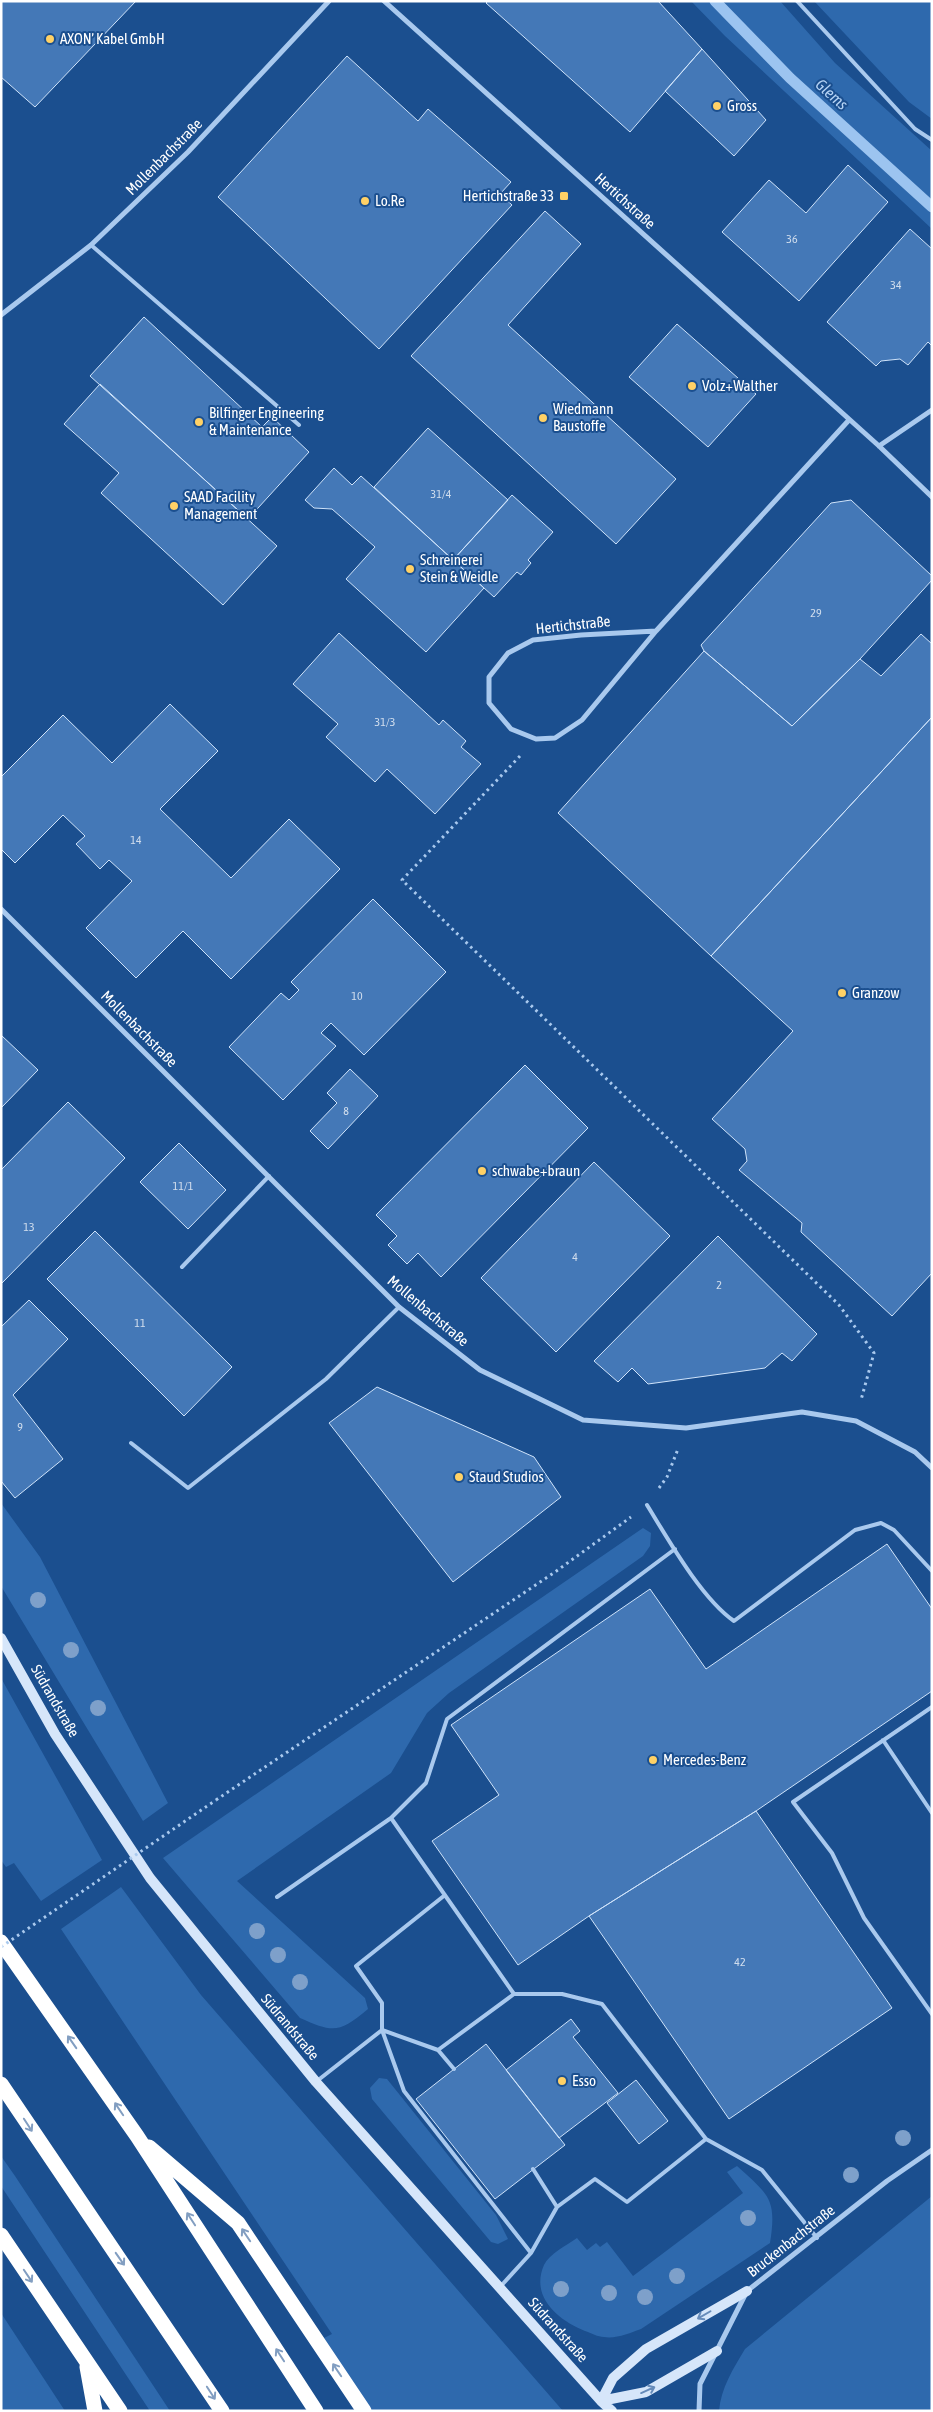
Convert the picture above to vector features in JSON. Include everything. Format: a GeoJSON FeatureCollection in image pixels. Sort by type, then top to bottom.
{"type":"FeatureCollection","features":[{"type":"Feature","properties":{"kind":"highway"},"geometry":{"type":"LineString","coordinates":[[1,1942],[137,2136],[316,2411]]}},
{"type":"Feature","properties":{"kind":"highway"},"geometry":{"type":"LineString","coordinates":[[1,2084],[222,2411]]}},
{"type":"Feature","properties":{"kind":"highway"},"geometry":{"type":"LineString","coordinates":[[137,2136],[238,2223],[364,2411]]}},
{"type":"Feature","properties":{"kind":"highway"},"geometry":{"type":"LineString","coordinates":[[1,2235],[120,2411]]}},
{"type":"Feature","properties":{"kind":"highway"},"geometry":{"type":"LineString","coordinates":[[86,2360],[95,2411]]}},
{"type":"Feature","properties":{"kind":"main road","name":"Südrandstraße"},"geometry":{"type":"LineString","coordinates":[[1,1638],[55,1734],[150,1878],[316,2082],[500,2287],[603,2406],[612,2411]]}},
{"type":"Feature","properties":{"kind":"main road"},"geometry":{"type":"LineString","coordinates":[[603,2406],[613,2378],[646,2349],[747,2291]]}},
{"type":"Feature","properties":{"kind":"main road"},"geometry":{"type":"LineString","coordinates":[[603,2406],[646,2392],[716,2351]]}},
{"type":"Feature","properties":{"kind":"street","name":"Mollenbachstraße"},"geometry":{"type":"LineString","coordinates":[[1,315],[91,244],[188,152],[329,1]]}},
{"type":"Feature","properties":{"kind":"street","name":"Hertichstraße"},"geometry":{"type":"LineString","coordinates":[[384,1],[879,446],[932,497]]}},
{"type":"Feature","properties":{"kind":"street"},"geometry":{"type":"LineString","coordinates":[[879,446],[932,410]]}},
{"type":"Feature","properties":{"kind":"street"},"geometry":{"type":"LineString","coordinates":[[536,739],[555,738],[582,720],[656,631],[849,420]]}},
{"type":"Feature","properties":{"kind":"street","name":"Hertichstraße"},"geometry":{"type":"LineString","coordinates":[[536,739],[511,729],[490,703],[490,677],[508,653],[533,640],[656,631]]}},
{"type":"Feature","properties":{"kind":"street","name":"Mollenbachstraße"},"geometry":{"type":"LineString","coordinates":[[1,909],[399,1307],[480,1370],[583,1420],[686,1428],[802,1412],[856,1421],[914,1452],[932,1468]]}},
{"type":"Feature","properties":{"kind":"street","name":"Bruckenbachstraße"},"geometry":{"type":"LineString","coordinates":[[699,2411],[700,2384],[747,2291],[817,2238],[887,2181],[932,2150]]}},
{"type":"Feature","properties":{"kind":"lane"},"geometry":{"type":"LineString","coordinates":[[797,1],[915,129],[932,140]]}},
{"type":"Feature","properties":{"kind":"lane"},"geometry":{"type":"LineString","coordinates":[[91,244],[299,425]]}},
{"type":"Feature","properties":{"kind":"lane"},"geometry":{"type":"LineString","coordinates":[[182,1267],[269,1176]]}},
{"type":"Feature","properties":{"kind":"lane"},"geometry":{"type":"LineString","coordinates":[[131,1444],[188,1488],[326,1379],[399,1307]]}},
{"type":"Feature","properties":{"kind":"lane"},"geometry":{"type":"LineString","coordinates":[[647,1504],[674,1549],[721,1612],[734,1621],[855,1530],[881,1523],[894,1530],[932,1571]]}},
{"type":"Feature","properties":{"kind":"lane"},"geometry":{"type":"LineString","coordinates":[[277,1897],[391,1818],[426,1782],[446,1719],[674,1549]]}},
{"type":"Feature","properties":{"kind":"lane"},"geometry":{"type":"LineString","coordinates":[[932,1707],[794,1802],[832,1853],[864,1918],[932,2014]]}},
{"type":"Feature","properties":{"kind":"lane"},"geometry":{"type":"LineString","coordinates":[[884,1740],[932,1813]]}},
{"type":"Feature","properties":{"kind":"lane"},"geometry":{"type":"LineString","coordinates":[[391,1818],[514,1994]]}},
{"type":"Feature","properties":{"kind":"lane"},"geometry":{"type":"LineString","coordinates":[[445,1895],[356,1966],[382,2003],[382,2030],[404,2091],[531,2253]]}},
{"type":"Feature","properties":{"kind":"lane"},"geometry":{"type":"LineString","coordinates":[[438,2050],[514,1994],[562,1994],[602,2004],[706,2139],[762,2170],[817,2238]]}},
{"type":"Feature","properties":{"kind":"lane"},"geometry":{"type":"LineString","coordinates":[[316,2082],[382,2030]]}},
{"type":"Feature","properties":{"kind":"lane"},"geometry":{"type":"LineString","coordinates":[[382,2030],[438,2050],[454,2069]]}},
{"type":"Feature","properties":{"kind":"lane"},"geometry":{"type":"LineString","coordinates":[[500,2287],[531,2253],[557,2207],[595,2179],[627,2202],[706,2139]]}},
{"type":"Feature","properties":{"kind":"lane"},"geometry":{"type":"LineString","coordinates":[[533,2169],[557,2207]]}},
{"type":"Feature","properties":{"kind":"path"},"geometry":{"type":"LineString","coordinates":[[536,739],[402,880],[839,1305],[874,1353],[856,1421]]}},
{"type":"Feature","properties":{"kind":"path"},"geometry":{"type":"LineString","coordinates":[[1,1947],[610,1533]]}},
{"type":"Feature","properties":{"kind":"shaded area"},"geometry":{"type":"Polygon","coordinates":[[[691,1],[780,1],[835,63],[932,151],[932,229],[725,36],[691,1]]]}},
{"type":"Feature","properties":{"kind":"shaded area"},"geometry":{"type":"Polygon","coordinates":[[[814,1],[932,1],[932,119],[909,102],[814,1]]]}},
{"type":"Feature","properties":{"kind":"shaded area"},"geometry":{"type":"Polygon","coordinates":[[[1,1503],[40,1557],[168,1803],[143,1821],[1,1586],[1,1503]]]}},
{"type":"Feature","properties":{"kind":"shaded area"},"geometry":{"type":"Polygon","coordinates":[[[643,1528],[651,1533],[650,1546],[643,1556],[449,1693],[427,1713],[391,1773],[237,1881],[365,1998],[368,2009],[350,2023],[336,2028],[321,2026],[300,2018],[163,1858],[643,1528]]]}},
{"type":"Feature","properties":{"kind":"shaded area"},"geometry":{"type":"Polygon","coordinates":[[[1,1678],[102,1860],[41,1901],[14,1863],[6,1867],[1,1860],[1,1678]]]}},
{"type":"Feature","properties":{"kind":"shaded area"},"geometry":{"type":"Polygon","coordinates":[[[121,1887],[201,1995],[563,2411],[372,2411],[324,2338],[332,2334],[61,1929],[121,1887]]]}},
{"type":"Feature","properties":{"kind":"shaded area"},"geometry":{"type":"Polygon","coordinates":[[[379,2078],[387,2079],[496,2215],[508,2239],[498,2244],[491,2242],[372,2099],[370,2088],[379,2078]]]}},
{"type":"Feature","properties":{"kind":"shaded area"},"geometry":{"type":"Polygon","coordinates":[[[1,2156],[170,2411],[150,2411],[1,2186],[1,2156]]]}},
{"type":"Feature","properties":{"kind":"shaded area"},"geometry":{"type":"Polygon","coordinates":[[[737,2166],[757,2184],[768,2199],[772,2216],[770,2243],[641,2329],[623,2335],[613,2337],[597,2336],[565,2321],[549,2306],[541,2287],[541,2277],[546,2261],[559,2250],[577,2238],[587,2250],[596,2243],[600,2247],[607,2242],[633,2276],[743,2193],[727,2172],[737,2166]]]}},
{"type":"Feature","properties":{"kind":"shaded area"},"geometry":{"type":"Polygon","coordinates":[[[932,2196],[932,2411],[719,2411],[725,2387],[745,2349],[932,2196]]]}},
{"type":"Feature","properties":{"kind":"shaded area"},"geometry":{"type":"Polygon","coordinates":[[[1,2313],[65,2411],[1,2411],[1,2313]]]}},
{"type":"Feature","properties":{"kind":"building","name":"AXON’ Kabel GmbH"},"geometry":{"type":"Polygon","coordinates":[[[1,1],[136,1],[35,107],[1,77],[1,1]]]}},
{"type":"Feature","properties":{"kind":"building"},"geometry":{"type":"Polygon","coordinates":[[[488,1],[658,1],[702,49],[630,132],[486,3],[488,1]]]}},
{"type":"Feature","properties":{"kind":"building","name":"Gross"},"geometry":{"type":"Polygon","coordinates":[[[702,49],[766,120],[734,156],[665,91],[702,49]]]}},
{"type":"Feature","properties":{"kind":"building","name":"Lo.Re"},"geometry":{"type":"Polygon","coordinates":[[[347,56],[418,121],[428,109],[511,182],[500,194],[512,205],[379,349],[218,197],[347,56]]]}},
{"type":"Feature","properties":{"kind":"building"},"geometry":{"type":"Polygon","coordinates":[[[848,165],[888,202],[799,301],[722,232],[769,180],[806,213],[848,165]]]}},
{"type":"Feature","properties":{"kind":"building","name":"Wiedmann Baustoffe"},"geometry":{"type":"Polygon","coordinates":[[[545,211],[581,244],[508,325],[676,479],[616,544],[411,356],[545,211]]]}},
{"type":"Feature","properties":{"kind":"building"},"geometry":{"type":"Polygon","coordinates":[[[910,229],[932,249],[932,346],[928,342],[908,365],[900,359],[881,361],[876,366],[827,322],[910,229]]]}},
{"type":"Feature","properties":{"kind":"building","name":"Bilfinger Engineering & Maintenance"},"geometry":{"type":"Polygon","coordinates":[[[144,317],[262,427],[272,417],[309,452],[248,519],[90,376],[144,317]]]}},
{"type":"Feature","properties":{"kind":"building","name":"Volz+Walther"},"geometry":{"type":"Polygon","coordinates":[[[677,324],[756,394],[708,447],[629,377],[677,324]]]}},
{"type":"Feature","properties":{"kind":"building","name":"SAAD Facility Management"},"geometry":{"type":"Polygon","coordinates":[[[100,384],[277,546],[223,605],[101,493],[119,473],[64,424],[100,384]]]}},
{"type":"Feature","properties":{"kind":"building"},"geometry":{"type":"Polygon","coordinates":[[[428,428],[508,500],[453,560],[374,487],[428,428]]]}},
{"type":"Feature","properties":{"kind":"building","name":"Schreinerei Stein & Weidle"},"geometry":{"type":"Polygon","coordinates":[[[334,468],[352,485],[361,476],[484,588],[426,652],[346,579],[375,547],[332,509],[314,508],[305,500],[334,468]]]}},
{"type":"Feature","properties":{"kind":"building"},"geometry":{"type":"Polygon","coordinates":[[[512,495],[553,532],[528,560],[531,563],[521,575],[517,572],[494,597],[453,560],[512,495]]]}},
{"type":"Feature","properties":{"kind":"building"},"geometry":{"type":"Polygon","coordinates":[[[851,500],[932,576],[932,580],[860,659],[792,726],[704,651],[701,645],[831,503],[851,500]]]}},
{"type":"Feature","properties":{"kind":"building"},"geometry":{"type":"Polygon","coordinates":[[[339,633],[439,725],[443,720],[466,741],[461,747],[481,764],[435,814],[387,769],[375,782],[326,737],[338,724],[293,684],[339,633]]]}},
{"type":"Feature","properties":{"kind":"building"},"geometry":{"type":"Polygon","coordinates":[[[921,634],[932,644],[932,717],[711,956],[558,813],[704,651],[792,726],[860,659],[881,676],[921,634]]]}},
{"type":"Feature","properties":{"kind":"building"},"geometry":{"type":"Polygon","coordinates":[[[170,704],[218,751],[160,809],[231,878],[289,819],[340,869],[231,979],[183,931],[136,978],[86,928],[132,881],[109,860],[100,869],[76,844],[85,836],[63,815],[15,863],[1,849],[1,777],[63,715],[112,763],[170,704]]]}},
{"type":"Feature","properties":{"kind":"building","name":"Granzow"},"geometry":{"type":"Polygon","coordinates":[[[932,717],[932,1273],[892,1316],[801,1232],[802,1223],[739,1170],[747,1161],[745,1149],[712,1119],[793,1031],[711,956],[932,717]]]}},
{"type":"Feature","properties":{"kind":"building"},"geometry":{"type":"Polygon","coordinates":[[[373,899],[446,972],[364,1055],[331,1023],[321,1033],[336,1046],[283,1100],[229,1047],[281,993],[289,1000],[299,990],[291,982],[373,899]]]}},
{"type":"Feature","properties":{"kind":"building"},"geometry":{"type":"Polygon","coordinates":[[[1,1035],[38,1070],[1,1108],[1,1035]]]}},
{"type":"Feature","properties":{"kind":"building","name":"schwabe+braun"},"geometry":{"type":"Polygon","coordinates":[[[525,1065],[588,1128],[441,1277],[418,1253],[407,1264],[388,1245],[397,1236],[376,1215],[525,1065]]]}},
{"type":"Feature","properties":{"kind":"building"},"geometry":{"type":"Polygon","coordinates":[[[350,1069],[378,1096],[328,1149],[310,1131],[337,1103],[327,1093],[350,1069]]]}},
{"type":"Feature","properties":{"kind":"building"},"geometry":{"type":"Polygon","coordinates":[[[68,1102],[125,1158],[1,1284],[1,1170],[68,1102]]]}},
{"type":"Feature","properties":{"kind":"building"},"geometry":{"type":"Polygon","coordinates":[[[179,1143],[226,1190],[188,1229],[140,1182],[179,1143]]]}},
{"type":"Feature","properties":{"kind":"building"},"geometry":{"type":"Polygon","coordinates":[[[594,1162],[670,1236],[556,1352],[481,1278],[594,1162]]]}},
{"type":"Feature","properties":{"kind":"building"},"geometry":{"type":"Polygon","coordinates":[[[95,1231],[232,1367],[184,1416],[47,1279],[95,1231]]]}},
{"type":"Feature","properties":{"kind":"building"},"geometry":{"type":"Polygon","coordinates":[[[718,1236],[817,1334],[792,1361],[782,1353],[765,1368],[648,1384],[632,1368],[618,1382],[594,1361],[718,1236]]]}},
{"type":"Feature","properties":{"kind":"building"},"geometry":{"type":"Polygon","coordinates":[[[29,1300],[68,1339],[13,1395],[63,1459],[15,1498],[1,1481],[1,1327],[29,1300]]]}},
{"type":"Feature","properties":{"kind":"building","name":"Staud Studios"},"geometry":{"type":"Polygon","coordinates":[[[377,1387],[534,1457],[561,1497],[453,1582],[329,1423],[377,1387]]]}},
{"type":"Feature","properties":{"kind":"building","name":"Mercedes-Benz"},"geometry":{"type":"Polygon","coordinates":[[[887,1544],[932,1609],[932,1691],[756,1811],[589,1916],[518,1965],[432,1841],[499,1795],[451,1725],[650,1589],[706,1669],[887,1544]]]}},
{"type":"Feature","properties":{"kind":"building","name":"Mercedes-Benz"},"geometry":{"type":"Polygon","coordinates":[[[756,1811],[892,2008],[729,2119],[589,1916],[756,1811]]]}},
{"type":"Feature","properties":{"kind":"building","name":"Esso"},"geometry":{"type":"Polygon","coordinates":[[[571,2019],[580,2031],[573,2037],[618,2093],[559,2138],[506,2070],[571,2019]]]}},
{"type":"Feature","properties":{"kind":"building"},"geometry":{"type":"Polygon","coordinates":[[[486,2044],[565,2145],[495,2199],[416,2099],[486,2044]]]}},
{"type":"Feature","properties":{"kind":"building"},"geometry":{"type":"Polygon","coordinates":[[[636,2080],[668,2121],[639,2144],[607,2103],[636,2080]]]}},
{"type":"Feature","properties":{"kind":"waterway","name":"Glems"},"geometry":{"type":"LineString","coordinates":[[715,1],[790,78],[932,207]]}},
{"type":"Feature","properties":{"kind":"place","name":"AXON’ Kabel GmbH"},"geometry":{"type":"Point","coordinates":[50,39]}},
{"type":"Feature","properties":{"kind":"place","name":"Gross"},"geometry":{"type":"Point","coordinates":[717,106]}},
{"type":"Feature","properties":{"kind":"place","name":"Hertichstraße 33"},"geometry":{"type":"Point","coordinates":[564,196]}},
{"type":"Feature","properties":{"kind":"place","name":"Lo.Re"},"geometry":{"type":"Point","coordinates":[365,201]}},
{"type":"Feature","properties":{"kind":"place","name":"Volz+Walther"},"geometry":{"type":"Point","coordinates":[692,386]}},
{"type":"Feature","properties":{"kind":"place","name":"Wiedmann Baustoffe"},"geometry":{"type":"Point","coordinates":[543,418]}},
{"type":"Feature","properties":{"kind":"place","name":"Bilfinger Engineering & Maintenance"},"geometry":{"type":"Point","coordinates":[199,422]}},
{"type":"Feature","properties":{"kind":"place","name":"SAAD Facility Management"},"geometry":{"type":"Point","coordinates":[174,506]}},
{"type":"Feature","properties":{"kind":"place","name":"Schreinerei Stein & Weidle"},"geometry":{"type":"Point","coordinates":[410,569]}},
{"type":"Feature","properties":{"kind":"place","name":"Granzow"},"geometry":{"type":"Point","coordinates":[842,993]}},
{"type":"Feature","properties":{"kind":"place","name":"schwabe+braun"},"geometry":{"type":"Point","coordinates":[482,1171]}},
{"type":"Feature","properties":{"kind":"place","name":"Staud Studios"},"geometry":{"type":"Point","coordinates":[459,1477]}},
{"type":"Feature","properties":{"kind":"place","name":"Mercedes-Benz"},"geometry":{"type":"Point","coordinates":[653,1760]}},
{"type":"Feature","properties":{"kind":"place","name":"Esso"},"geometry":{"type":"Point","coordinates":[562,2081]}}]}
